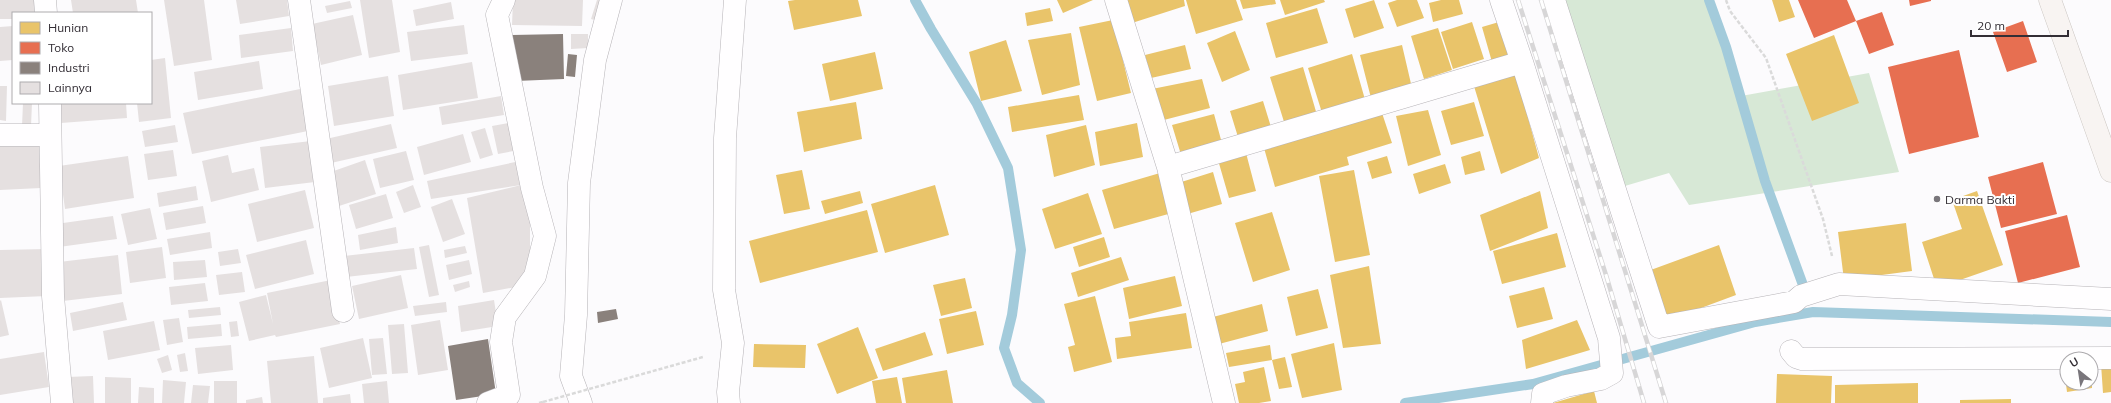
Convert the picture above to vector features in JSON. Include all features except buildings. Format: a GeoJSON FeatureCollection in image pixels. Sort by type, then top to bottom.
{"type":"FeatureCollection","features":[{"type":"Feature","properties":{"kind":"main road"},"geometry":{"type":"LineString","coordinates":[[2050,0],[2110,168]]}},
{"type":"Feature","properties":{"kind":"street"},"geometry":{"type":"LineString","coordinates":[[45,0],[46,12]]}},
{"type":"Feature","properties":{"kind":"street"},"geometry":{"type":"LineString","coordinates":[[298,0],[343,311]]}},
{"type":"Feature","properties":{"kind":"street"},"geometry":{"type":"LineString","coordinates":[[488,403],[509,395],[501,342],[505,317],[535,276],[545,236],[532,188],[497,15],[504,0]]}},
{"type":"Feature","properties":{"kind":"street"},"geometry":{"type":"LineString","coordinates":[[581,403],[571,376],[576,315],[579,183],[595,60],[611,0]]}},
{"type":"Feature","properties":{"kind":"street"},"geometry":{"type":"LineString","coordinates":[[729,403],[728,392],[733,343],[724,290],[725,138],[735,0]]}},
{"type":"Feature","properties":{"kind":"street"},"geometry":{"type":"LineString","coordinates":[[1116,0],[1168,167],[1224,401]]}},
{"type":"Feature","properties":{"kind":"street"},"geometry":{"type":"LineString","coordinates":[[1501,0],[1609,338],[1612,373],[1601,379],[1566,386],[1543,394],[1542,403]]}},
{"type":"Feature","properties":{"kind":"street"},"geometry":{"type":"LineString","coordinates":[[1554,0],[1659,327],[1794,302],[1820,290],[2111,299]]}},
{"type":"Feature","properties":{"kind":"street"},"geometry":{"type":"LineString","coordinates":[[1168,167],[1522,62]]}},
{"type":"Feature","properties":{"kind":"street"},"geometry":{"type":"LineString","coordinates":[[50,104],[53,296],[62,403]]}},
{"type":"Feature","properties":{"kind":"street"},"geometry":{"type":"LineString","coordinates":[[0,135],[50,135]]}},
{"type":"Feature","properties":{"kind":"street"},"geometry":{"type":"LineString","coordinates":[[1792,351],[1796,357],[1802,359],[2111,358]]}},
{"type":"Feature","properties":{"kind":"path"},"geometry":{"type":"LineString","coordinates":[[1726,0],[1730,11],[1766,58],[1823,219],[1820,290]]}},
{"type":"Feature","properties":{"kind":"path"},"geometry":{"type":"LineString","coordinates":[[538,403],[703,358]]}},
{"type":"Feature","properties":{"kind":"green space"},"geometry":{"type":"Polygon","coordinates":[[[1557,0],[1709,0],[1741,96],[1869,73],[1899,172],[1689,205],[1669,173],[1618,188],[1557,0]]]}},
{"type":"Feature","properties":{"kind":"waterway"},"geometry":{"type":"LineString","coordinates":[[915,0],[977,104],[1008,168],[1021,250],[1012,315],[1004,348],[1017,383],[1040,403]]}},
{"type":"Feature","properties":{"kind":"waterway"},"geometry":{"type":"LineString","coordinates":[[1709,0],[1726,47],[1765,181],[1807,296]]}},
{"type":"Feature","properties":{"kind":"waterway"},"geometry":{"type":"LineString","coordinates":[[1405,403],[1533,384],[1755,322],[1813,312],[2111,322]]}},
{"type":"Feature","properties":{"kind":"railway"},"geometry":{"type":"LineString","coordinates":[[1518,0],[1606,275],[1644,403]]}},
{"type":"Feature","properties":{"kind":"railway"},"geometry":{"type":"LineString","coordinates":[[1541,0],[1666,403]]}},
{"type":"Feature","properties":{"kind":"place","name":"Darma Bakti"},"geometry":{"type":"Point","coordinates":[1937,199]}}]}
